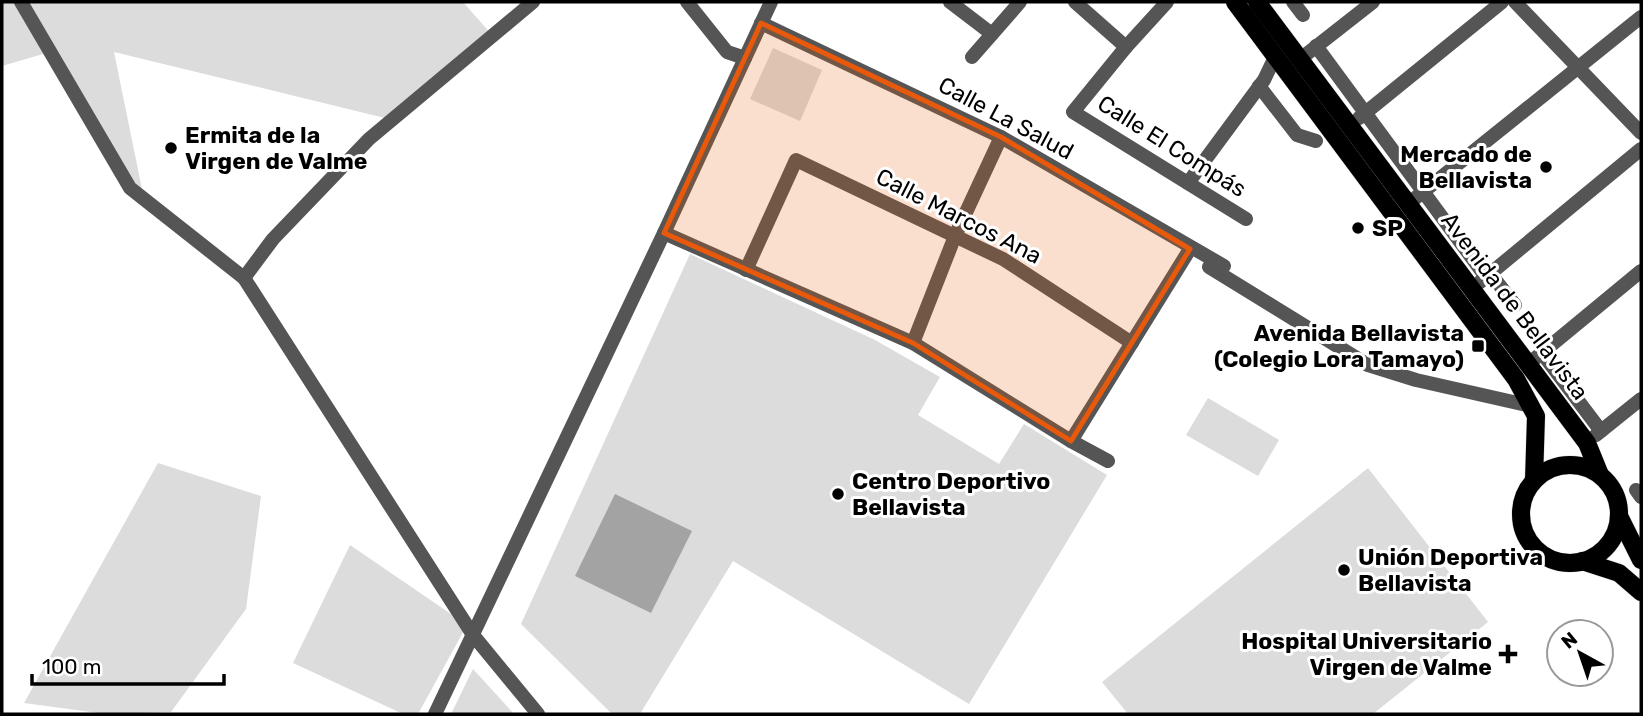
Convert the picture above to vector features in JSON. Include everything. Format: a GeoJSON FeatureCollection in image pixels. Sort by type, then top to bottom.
{"type":"FeatureCollection","features":[{"type":"Feature","properties":{"kind":"main road","name":"Avenida de Bellavista"},"geometry":{"type":"LineString","coordinates":[[1235,2],[1517,379],[1536,416],[1534,480]]}},
{"type":"Feature","properties":{"kind":"main road","name":"Avenida de Bellavista"},"geometry":{"type":"LineString","coordinates":[[1257,2],[1408,204],[1483,279],[1527,365],[1587,443],[1600,475]]}},
{"type":"Feature","properties":{"kind":"main road"},"geometry":{"type":"LineString","coordinates":[[1641,559],[1619,516],[1613,492],[1600,475],[1587,468],[1568,465],[1548,470],[1534,480],[1524,496],[1522,524],[1526,536],[1541,553],[1553,560],[1583,561],[1619,573],[1641,592]]}},
{"type":"Feature","properties":{"kind":"main road"},"geometry":{"type":"LineString","coordinates":[[1583,561],[1599,552],[1609,542],[1619,516]]}},
{"type":"Feature","properties":{"kind":"street"},"geometry":{"type":"LineString","coordinates":[[20,2],[130,188],[244,278],[473,635],[538,714]]}},
{"type":"Feature","properties":{"kind":"street"},"geometry":{"type":"LineString","coordinates":[[244,278],[273,239],[369,139],[533,2]]}},
{"type":"Feature","properties":{"kind":"street"},"geometry":{"type":"LineString","coordinates":[[687,2],[727,52],[745,58]]}},
{"type":"Feature","properties":{"kind":"street"},"geometry":{"type":"LineString","coordinates":[[435,714],[771,2]]}},
{"type":"Feature","properties":{"kind":"street"},"geometry":{"type":"LineString","coordinates":[[950,2],[992,34]]}},
{"type":"Feature","properties":{"kind":"street"},"geometry":{"type":"LineString","coordinates":[[972,57],[1020,2]]}},
{"type":"Feature","properties":{"kind":"street"},"geometry":{"type":"LineString","coordinates":[[1075,2],[1126,47],[1167,2]]}},
{"type":"Feature","properties":{"kind":"street"},"geometry":{"type":"LineString","coordinates":[[1293,2],[1303,15]]}},
{"type":"Feature","properties":{"kind":"street"},"geometry":{"type":"LineString","coordinates":[[1299,60],[1373,2]]}},
{"type":"Feature","properties":{"kind":"street"},"geometry":{"type":"LineString","coordinates":[[1349,126],[1502,2]]}},
{"type":"Feature","properties":{"kind":"street"},"geometry":{"type":"LineString","coordinates":[[1515,2],[1641,133]]}},
{"type":"Feature","properties":{"kind":"street"},"geometry":{"type":"LineString","coordinates":[[1408,204],[1641,17]]}},
{"type":"Feature","properties":{"kind":"street","name":"Calle La Salud"},"geometry":{"type":"LineString","coordinates":[[761,23],[1001,137],[1189,251],[1368,365],[1416,380],[1531,406]]}},
{"type":"Feature","properties":{"kind":"street","name":"Avenida de Bellavista"},"geometry":{"type":"LineString","coordinates":[[1316,46],[1483,279]]}},
{"type":"Feature","properties":{"kind":"street","name":"Calle El Compás"},"geometry":{"type":"LineString","coordinates":[[1126,47],[1073,112],[1247,219]]}},
{"type":"Feature","properties":{"kind":"street"},"geometry":{"type":"LineString","coordinates":[[1188,183],[1259,86],[1276,55]]}},
{"type":"Feature","properties":{"kind":"street"},"geometry":{"type":"LineString","coordinates":[[1259,86],[1297,135],[1316,141]]}},
{"type":"Feature","properties":{"kind":"street"},"geometry":{"type":"LineString","coordinates":[[913,343],[955,236],[1001,137]]}},
{"type":"Feature","properties":{"kind":"street"},"geometry":{"type":"LineString","coordinates":[[1515,305],[1483,279],[1641,149]]}},
{"type":"Feature","properties":{"kind":"street","name":"Calle Marcos Ana"},"geometry":{"type":"LineString","coordinates":[[746,270],[796,160],[1003,259],[1132,343]]}},
{"type":"Feature","properties":{"kind":"street"},"geometry":{"type":"LineString","coordinates":[[664,233],[913,343],[1108,461]]}},
{"type":"Feature","properties":{"kind":"street"},"geometry":{"type":"LineString","coordinates":[[1071,441],[1189,251]]}},
{"type":"Feature","properties":{"kind":"street","name":"Calle La Salud"},"geometry":{"type":"LineString","coordinates":[[1189,251],[1223,266]]}},
{"type":"Feature","properties":{"kind":"street"},"geometry":{"type":"LineString","coordinates":[[1527,365],[1641,271]]}},
{"type":"Feature","properties":{"kind":"street"},"geometry":{"type":"LineString","coordinates":[[1542,353],[1601,431]]}},
{"type":"Feature","properties":{"kind":"street"},"geometry":{"type":"LineString","coordinates":[[1587,443],[1641,399]]}},
{"type":"Feature","properties":{"kind":"highlighted area"},"geometry":{"type":"Polygon","coordinates":[[[761,23],[1001,137],[1190,249],[1071,441],[913,343],[664,233],[761,23]]]}},
{"type":"Feature","properties":{"kind":"shaded area"},"geometry":{"type":"Polygon","coordinates":[[[2,2],[463,2],[493,36],[393,120],[114,52],[144,199],[50,52],[2,66],[2,2]]]}},
{"type":"Feature","properties":{"kind":"shaded area"},"geometry":{"type":"Polygon","coordinates":[[[773,48],[822,70],[800,121],[750,99],[773,48]]]}},
{"type":"Feature","properties":{"kind":"shaded area","name":"Centro Deportivo Bellavista"},"geometry":{"type":"Polygon","coordinates":[[[690,254],[875,340],[940,377],[918,415],[999,464],[1024,424],[1107,475],[969,704],[733,561],[640,714],[612,714],[521,624],[690,254]]]}},
{"type":"Feature","properties":{"kind":"shaded area"},"geometry":{"type":"Polygon","coordinates":[[[1208,398],[1279,440],[1258,476],[1186,435],[1208,398]]]}},
{"type":"Feature","properties":{"kind":"shaded area"},"geometry":{"type":"Polygon","coordinates":[[[158,463],[261,496],[246,609],[171,712],[106,714],[24,703],[158,463]]]}},
{"type":"Feature","properties":{"kind":"shaded area","name":"Unión Deportiva Bellavista"},"geometry":{"type":"Polygon","coordinates":[[[1368,468],[1488,622],[1373,714],[1128,714],[1102,682],[1368,468]]]}},
{"type":"Feature","properties":{"kind":"shaded area"},"geometry":{"type":"Polygon","coordinates":[[[615,494],[692,531],[651,613],[575,576],[615,494]]]}},
{"type":"Feature","properties":{"kind":"shaded area"},"geometry":{"type":"Polygon","coordinates":[[[350,545],[467,625],[418,714],[403,714],[293,663],[350,545]]]}},
{"type":"Feature","properties":{"kind":"shaded area"},"geometry":{"type":"Polygon","coordinates":[[[473,669],[514,714],[451,714],[473,669]]]}},
{"type":"Feature","properties":{"kind":"place","name":"Ermita de la Virgen de Valme"},"geometry":{"type":"Point","coordinates":[171,148]}},
{"type":"Feature","properties":{"kind":"place","name":"Mercado de Bellavista"},"geometry":{"type":"Point","coordinates":[1546,167]}},
{"type":"Feature","properties":{"kind":"place","name":"SP"},"geometry":{"type":"Point","coordinates":[1358,228]}},
{"type":"Feature","properties":{"kind":"place","name":"Avenida Bellavista (Colegio Lora Tamayo)"},"geometry":{"type":"Point","coordinates":[1478,346]}},
{"type":"Feature","properties":{"kind":"place","name":"Centro Deportivo Bellavista"},"geometry":{"type":"Point","coordinates":[838,494]}},
{"type":"Feature","properties":{"kind":"place","name":"Unión Deportiva Bellavista"},"geometry":{"type":"Point","coordinates":[1344,570]}},
{"type":"Feature","properties":{"kind":"place","name":"Hospital Universitario Virgen de Valme"},"geometry":{"type":"Point","coordinates":[1508,654]}}]}
